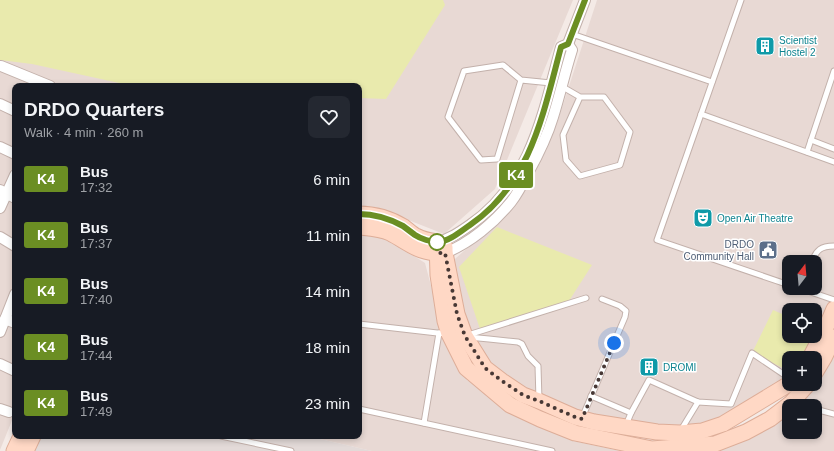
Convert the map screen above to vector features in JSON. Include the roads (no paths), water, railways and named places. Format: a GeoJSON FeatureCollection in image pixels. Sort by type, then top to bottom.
{"type":"FeatureCollection","features":[{"type":"Feature","properties":{"kind":"street"},"geometry":{"type":"LineString","coordinates":[[362,227],[388,232],[412,247],[425,252],[441,247],[489,210],[507,190],[523,164],[532,145],[561,47],[568,44],[585,0]]}},
{"type":"Feature","properties":{"kind":"street"},"geometry":{"type":"LineString","coordinates":[[362,214],[391,220],[404,227],[416,237],[427,240],[441,247],[455,249],[476,236],[498,217],[512,200],[524,182],[539,153],[553,118],[572,50],[568,44]]}},
{"type":"Feature","properties":{"kind":"street"},"geometry":{"type":"LineString","coordinates":[[1,66],[43,83]]}},
{"type":"Feature","properties":{"kind":"street"},"geometry":{"type":"LineString","coordinates":[[551,83],[562,86]]}},
{"type":"Feature","properties":{"kind":"street"},"geometry":{"type":"LineString","coordinates":[[0,104],[12,110]]}},
{"type":"Feature","properties":{"kind":"street"},"geometry":{"type":"LineString","coordinates":[[0,147],[12,153]]}},
{"type":"Feature","properties":{"kind":"street"},"geometry":{"type":"LineString","coordinates":[[0,208],[12,182]]}},
{"type":"Feature","properties":{"kind":"street"},"geometry":{"type":"LineString","coordinates":[[0,237],[12,244]]}},
{"type":"Feature","properties":{"kind":"street"},"geometry":{"type":"LineString","coordinates":[[441,247],[438,275],[445,321],[444,334],[466,368],[510,405],[624,428],[657,432],[679,444]]}},
{"type":"Feature","properties":{"kind":"street"},"geometry":{"type":"LineString","coordinates":[[441,247],[457,314],[465,336],[485,368],[523,395],[539,410],[575,433],[652,449],[679,444],[715,444],[746,432],[770,419],[793,404],[801,391]]}},
{"type":"Feature","properties":{"kind":"street"},"geometry":{"type":"LineString","coordinates":[[814,351],[834,309]]}},
{"type":"Feature","properties":{"kind":"street"},"geometry":{"type":"LineString","coordinates":[[0,332],[10,321],[12,310]]}},
{"type":"Feature","properties":{"kind":"street"},"geometry":{"type":"LineString","coordinates":[[822,361],[834,337]]}},
{"type":"Feature","properties":{"kind":"street"},"geometry":{"type":"LineString","coordinates":[[0,364],[12,370]]}},
{"type":"Feature","properties":{"kind":"street"},"geometry":{"type":"LineString","coordinates":[[679,444],[702,431],[723,424],[782,388]]}},
{"type":"Feature","properties":{"kind":"street"},"geometry":{"type":"LineString","coordinates":[[14,451],[20,439]]}},
{"type":"Feature","properties":{"kind":"street"},"geometry":{"type":"LineString","coordinates":[[26,451],[32,439]]}},
{"type":"Feature","properties":{"kind":"lane"},"geometry":{"type":"LineString","coordinates":[[740,0],[657,240],[782,283]]}},
{"type":"Feature","properties":{"kind":"lane"},"geometry":{"type":"LineString","coordinates":[[572,34],[712,82]]}},
{"type":"Feature","properties":{"kind":"lane"},"geometry":{"type":"LineString","coordinates":[[521,80],[497,159],[481,160],[448,117],[464,71],[503,66],[521,80],[551,83]]}},
{"type":"Feature","properties":{"kind":"lane"},"geometry":{"type":"LineString","coordinates":[[807,152],[834,71]]}},
{"type":"Feature","properties":{"kind":"lane"},"geometry":{"type":"LineString","coordinates":[[562,86],[580,97],[604,98],[630,132],[620,165],[580,176],[566,160],[563,134],[580,97]]}},
{"type":"Feature","properties":{"kind":"lane"},"geometry":{"type":"LineString","coordinates":[[701,114],[834,162]]}},
{"type":"Feature","properties":{"kind":"lane"},"geometry":{"type":"LineString","coordinates":[[811,140],[834,149]]}},
{"type":"Feature","properties":{"kind":"lane"},"geometry":{"type":"LineString","coordinates":[[815,255],[823,247],[834,246]]}},
{"type":"Feature","properties":{"kind":"lane"},"geometry":{"type":"LineString","coordinates":[[820,295],[834,300]]}},
{"type":"Feature","properties":{"kind":"lane"},"geometry":{"type":"LineString","coordinates":[[465,336],[586,298]]}},
{"type":"Feature","properties":{"kind":"lane"},"geometry":{"type":"LineString","coordinates":[[575,433],[626,317],[626,311],[620,306],[602,299]]}},
{"type":"Feature","properties":{"kind":"lane"},"geometry":{"type":"LineString","coordinates":[[362,324],[518,342],[522,344],[528,356],[538,366],[539,410]]}},
{"type":"Feature","properties":{"kind":"lane"},"geometry":{"type":"LineString","coordinates":[[424,423],[444,334]]}},
{"type":"Feature","properties":{"kind":"lane"},"geometry":{"type":"LineString","coordinates":[[624,428],[649,380],[698,402],[731,404],[752,353],[782,373]]}},
{"type":"Feature","properties":{"kind":"lane"},"geometry":{"type":"LineString","coordinates":[[591,396],[631,413]]}},
{"type":"Feature","properties":{"kind":"lane"},"geometry":{"type":"LineString","coordinates":[[679,444],[698,402]]}},
{"type":"Feature","properties":{"kind":"lane"},"geometry":{"type":"LineString","coordinates":[[362,410],[552,451]]}},
{"type":"Feature","properties":{"kind":"lane"},"geometry":{"type":"LineString","coordinates":[[822,411],[834,414]]}},
{"type":"Feature","properties":{"kind":"lane"},"geometry":{"type":"LineString","coordinates":[[235,439],[291,451]]}},
{"type":"Feature","properties":{"kind":"place","name":"Scientist Hostel 2"},"geometry":{"type":"Point","coordinates":[765,46]}},
{"type":"Feature","properties":{"kind":"place","name":"Open Air Theatre"},"geometry":{"type":"Point","coordinates":[703,218]}},
{"type":"Feature","properties":{"kind":"place","name":"DRDO Community Hall"},"geometry":{"type":"Point","coordinates":[768,250]}},
{"type":"Feature","properties":{"kind":"place","name":"DROMI"},"geometry":{"type":"Point","coordinates":[649,367]}}]}
